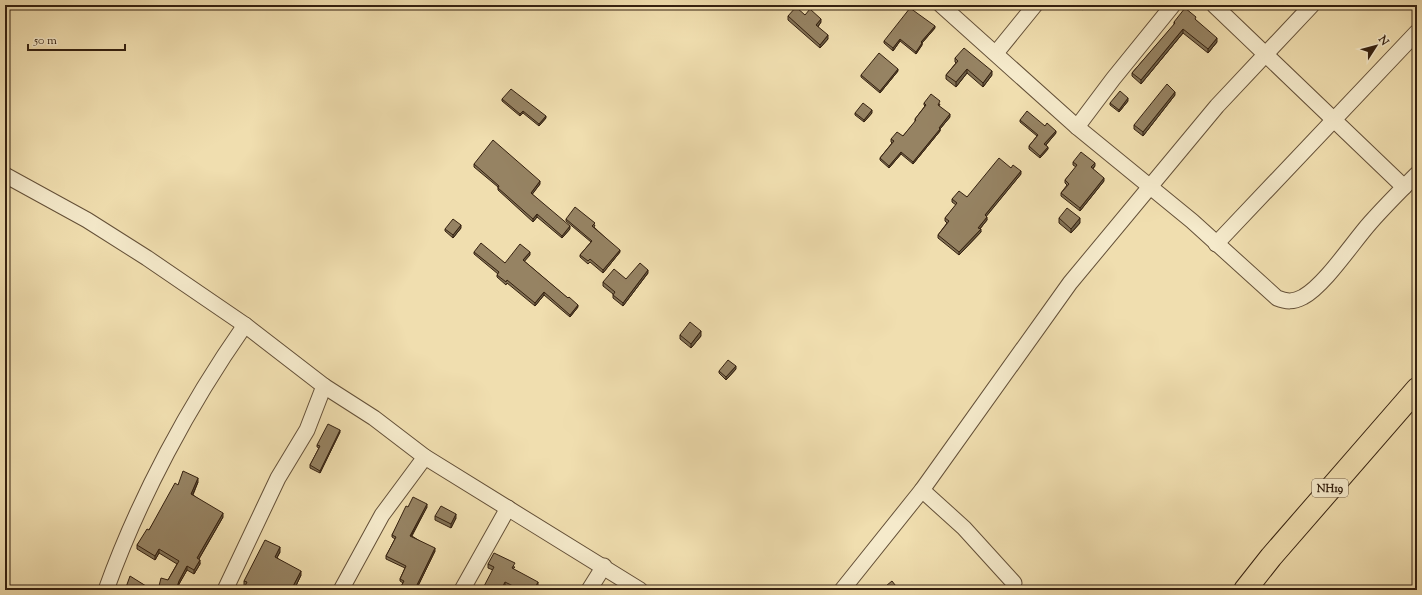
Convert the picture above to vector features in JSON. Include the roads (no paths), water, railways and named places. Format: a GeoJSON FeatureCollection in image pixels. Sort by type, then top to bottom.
{"type":"FeatureCollection","features":[{"type":"Feature","properties":{"kind":"highway","name":"NH19"},"geometry":{"type":"LineString","coordinates":[[1245,590],[1271,557],[1417,389]]}},
{"type":"Feature","properties":{"kind":"street"},"geometry":{"type":"LineString","coordinates":[[941,5],[996,53],[1026,82],[1150,185],[1277,298],[1285,302],[1294,301],[1304,296],[1318,285],[1370,222],[1417,174]]}},
{"type":"Feature","properties":{"kind":"street"},"geometry":{"type":"LineString","coordinates":[[996,53],[1035,5]]}},
{"type":"Feature","properties":{"kind":"street"},"geometry":{"type":"LineString","coordinates":[[1078,126],[1113,79],[1173,5]]}},
{"type":"Feature","properties":{"kind":"street"},"geometry":{"type":"LineString","coordinates":[[1214,5],[1404,187]]}},
{"type":"Feature","properties":{"kind":"street"},"geometry":{"type":"LineString","coordinates":[[842,590],[922,490],[1070,283],[1150,185],[1265,54],[1312,5]]}},
{"type":"Feature","properties":{"kind":"street"},"geometry":{"type":"LineString","coordinates":[[1216,244],[1417,32]]}},
{"type":"Feature","properties":{"kind":"street"},"geometry":{"type":"LineString","coordinates":[[5,175],[87,220],[245,325],[324,386],[374,418],[425,457],[604,566],[640,590]]}},
{"type":"Feature","properties":{"kind":"street"},"geometry":{"type":"LineString","coordinates":[[106,590],[122,544],[173,443],[226,353],[245,325]]}},
{"type":"Feature","properties":{"kind":"street"},"geometry":{"type":"LineString","coordinates":[[225,590],[278,478],[307,430],[324,386]]}},
{"type":"Feature","properties":{"kind":"street"},"geometry":{"type":"LineString","coordinates":[[341,590],[382,515],[425,457]]}},
{"type":"Feature","properties":{"kind":"street"},"geometry":{"type":"LineString","coordinates":[[922,490],[964,528],[1014,588]]}},
{"type":"Feature","properties":{"kind":"street"},"geometry":{"type":"LineString","coordinates":[[462,590],[508,508]]}},
{"type":"Feature","properties":{"kind":"street"},"geometry":{"type":"LineString","coordinates":[[589,590],[604,566]]}}]}
